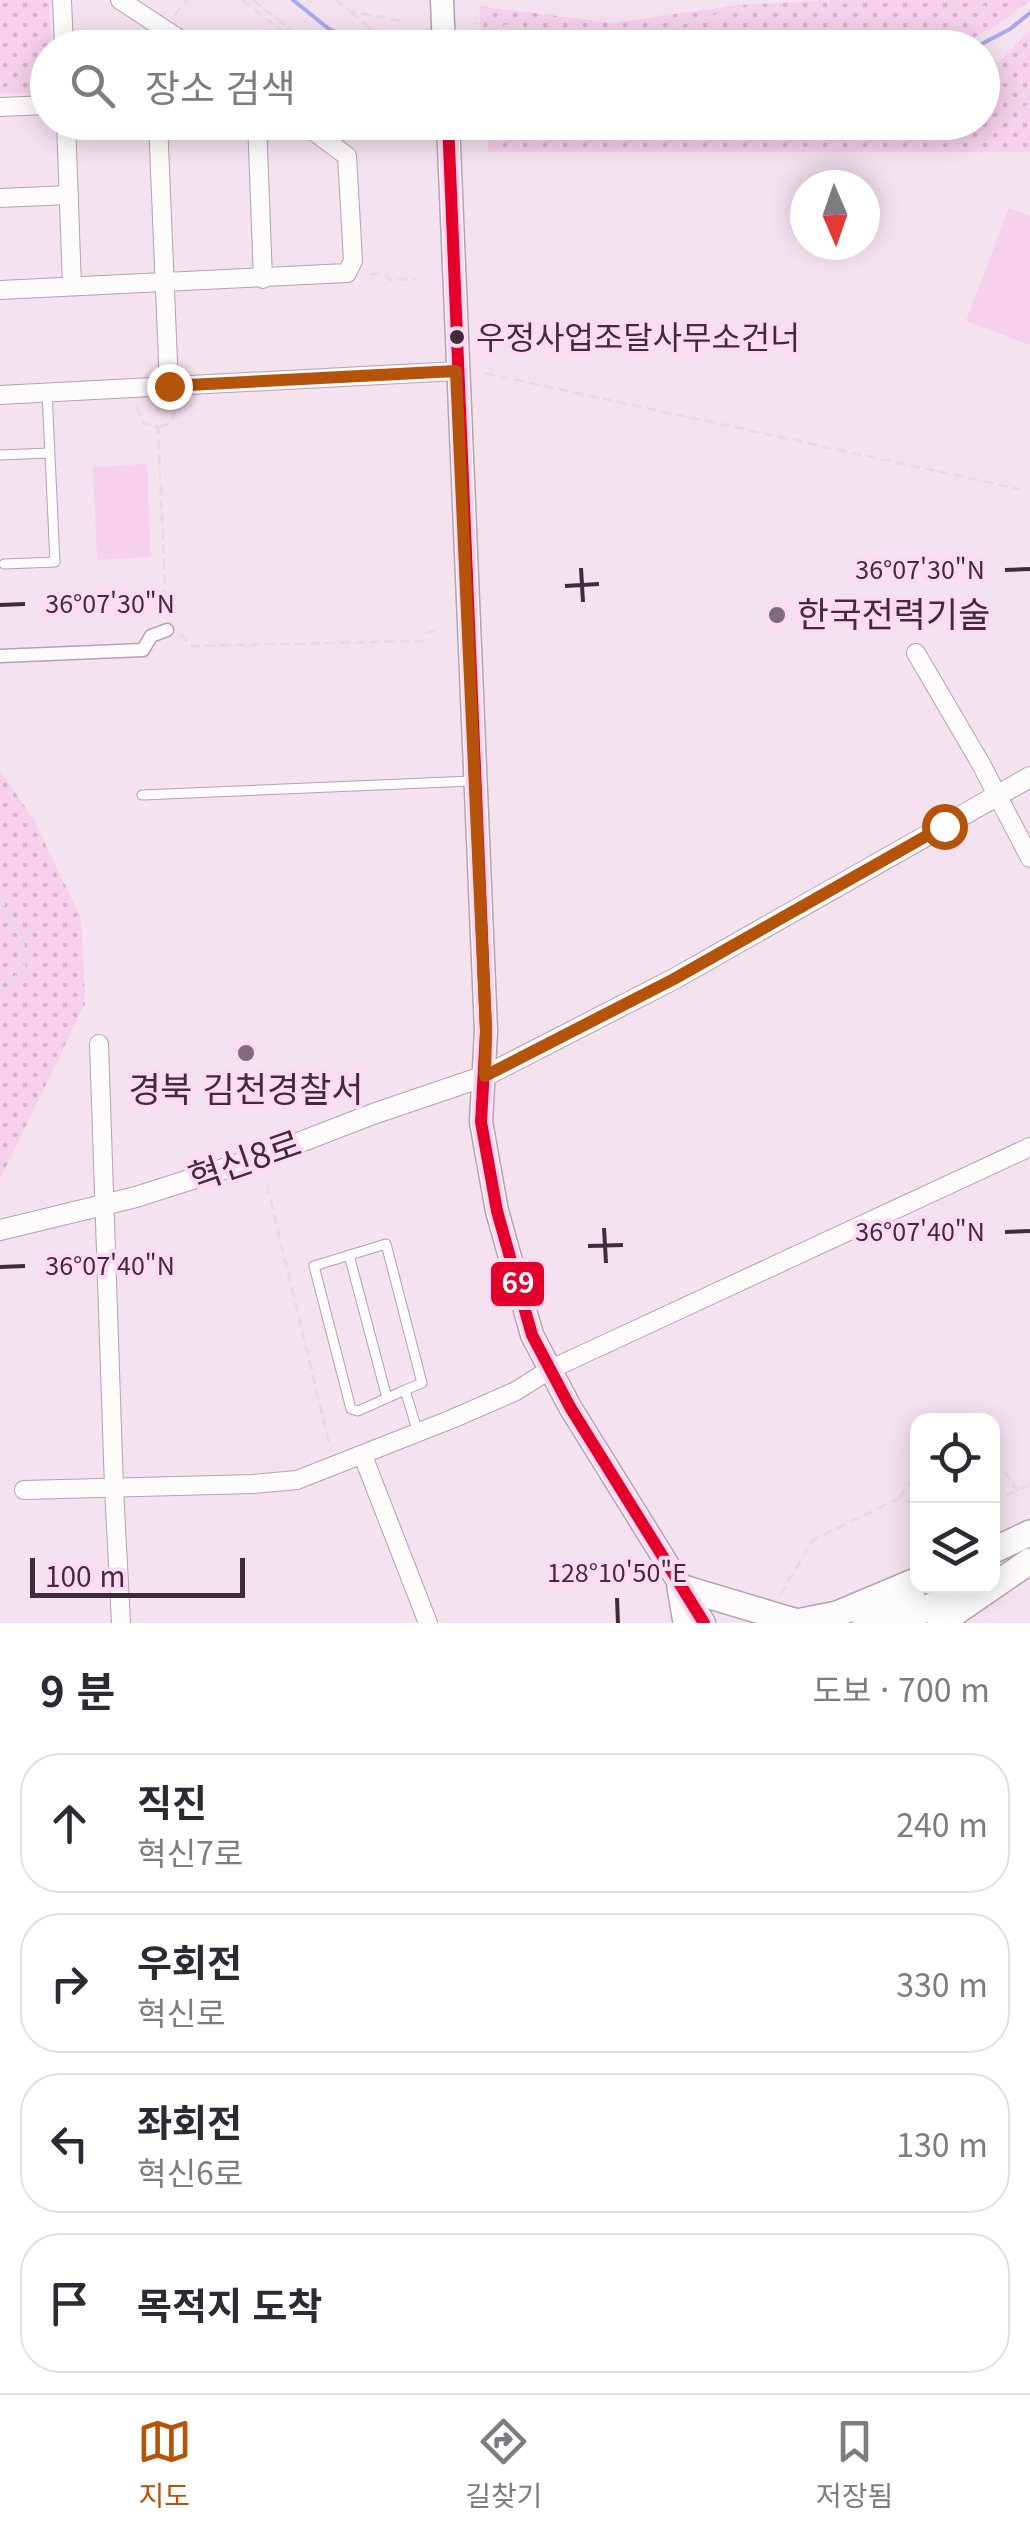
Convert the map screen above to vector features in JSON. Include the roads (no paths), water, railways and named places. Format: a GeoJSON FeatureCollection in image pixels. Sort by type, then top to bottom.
{"type":"FeatureCollection","features":[{"type":"Feature","properties":{"kind":"main road"},"geometry":{"type":"LineString","coordinates":[[442,0],[443,30]]}},
{"type":"Feature","properties":{"kind":"main road"},"geometry":{"type":"LineString","coordinates":[[449,140],[485,1076],[481,1122],[497,1210],[532,1335],[549,1370],[704,1623]]}},
{"type":"Feature","properties":{"kind":"main road"},"geometry":{"type":"LineString","coordinates":[[1000,1547],[1030,1532]]}},
{"type":"Feature","properties":{"kind":"main road"},"geometry":{"type":"LineString","coordinates":[[1000,1571],[1030,1558]]}},
{"type":"Feature","properties":{"kind":"main road"},"geometry":{"type":"LineString","coordinates":[[940,1623],[1030,1558]]}},
{"type":"Feature","properties":{"kind":"main road"},"geometry":{"type":"LineString","coordinates":[[680,1587],[798,1622],[837,1614],[910,1583]]}},
{"type":"Feature","properties":{"kind":"main road"},"geometry":{"type":"LineString","coordinates":[[680,1587],[686,1623]]}},
{"type":"Feature","properties":{"kind":"main road"},"geometry":{"type":"LineString","coordinates":[[865,1623],[918,1593]]}},
{"type":"Feature","properties":{"kind":"main road"},"geometry":{"type":"LineString","coordinates":[[898,1623],[956,1593]]}},
{"type":"Feature","properties":{"kind":"street"},"geometry":{"type":"LineString","coordinates":[[62,0],[63,30]]}},
{"type":"Feature","properties":{"kind":"street"},"geometry":{"type":"LineString","coordinates":[[120,0],[174,30]]}},
{"type":"Feature","properties":{"kind":"street"},"geometry":{"type":"LineString","coordinates":[[166,30],[168,25]]}},
{"type":"Feature","properties":{"kind":"street"},"geometry":{"type":"LineString","coordinates":[[0,107],[30,106]]}},
{"type":"Feature","properties":{"kind":"street"},"geometry":{"type":"LineString","coordinates":[[67,140],[72,286]]}},
{"type":"Feature","properties":{"kind":"street"},"geometry":{"type":"LineString","coordinates":[[159,140],[169,386]]}},
{"type":"Feature","properties":{"kind":"street"},"geometry":{"type":"LineString","coordinates":[[258,140],[263,279]]}},
{"type":"Feature","properties":{"kind":"street"},"geometry":{"type":"LineString","coordinates":[[0,290],[342,276],[348,273],[353,261],[347,156],[325,140]]}},
{"type":"Feature","properties":{"kind":"street"},"geometry":{"type":"LineString","coordinates":[[0,198],[69,195]]}},
{"type":"Feature","properties":{"kind":"street"},"geometry":{"type":"LineString","coordinates":[[0,395],[456,371]]}},
{"type":"Feature","properties":{"kind":"street"},"geometry":{"type":"LineString","coordinates":[[0,656],[143,650],[151,636],[167,630]]}},
{"type":"Feature","properties":{"kind":"street"},"geometry":{"type":"LineString","coordinates":[[916,653],[1030,858]]}},
{"type":"Feature","properties":{"kind":"street","name":"혁신8로"},"geometry":{"type":"LineString","coordinates":[[0,1230],[105,1206],[267,1155],[485,1076],[674,979],[1030,777]]}},
{"type":"Feature","properties":{"kind":"street"},"geometry":{"type":"LineString","coordinates":[[100,1044],[121,1623]]}},
{"type":"Feature","properties":{"kind":"street"},"geometry":{"type":"LineString","coordinates":[[24,1490],[297,1480],[516,1391],[549,1370],[1030,1147]]}},
{"type":"Feature","properties":{"kind":"street"},"geometry":{"type":"LineString","coordinates":[[363,1456],[428,1623]]}},
{"type":"Feature","properties":{"kind":"lane"},"geometry":{"type":"LineString","coordinates":[[4,564],[55,562],[47,392]]}},
{"type":"Feature","properties":{"kind":"lane"},"geometry":{"type":"LineString","coordinates":[[1,455],[50,452]]}},
{"type":"Feature","properties":{"kind":"lane"},"geometry":{"type":"LineString","coordinates":[[142,795],[475,781]]}},
{"type":"Feature","properties":{"kind":"lane"},"geometry":{"type":"LineString","coordinates":[[386,1244],[422,1383],[405,1390],[358,1411],[351,1409],[314,1266],[386,1244]]}},
{"type":"Feature","properties":{"kind":"lane"},"geometry":{"type":"LineString","coordinates":[[348,1255],[387,1398]]}},
{"type":"Feature","properties":{"kind":"lane"},"geometry":{"type":"LineString","coordinates":[[405,1390],[418,1433]]}},
{"type":"Feature","properties":{"kind":"waterway"},"geometry":{"type":"LineString","coordinates":[[293,0],[331,30]]}},
{"type":"Feature","properties":{"kind":"waterway"},"geometry":{"type":"LineString","coordinates":[[1000,34],[1030,13]]}},
{"type":"Feature","properties":{"kind":"place","name":"우정사업조달사무소건너"},"geometry":{"type":"Point","coordinates":[457,337]}},
{"type":"Feature","properties":{"kind":"place","name":"한국전력기술"},"geometry":{"type":"Point","coordinates":[777,615]}},
{"type":"Feature","properties":{"kind":"place","name":"경북 김천경찰서"},"geometry":{"type":"Point","coordinates":[246,1053]}}]}
